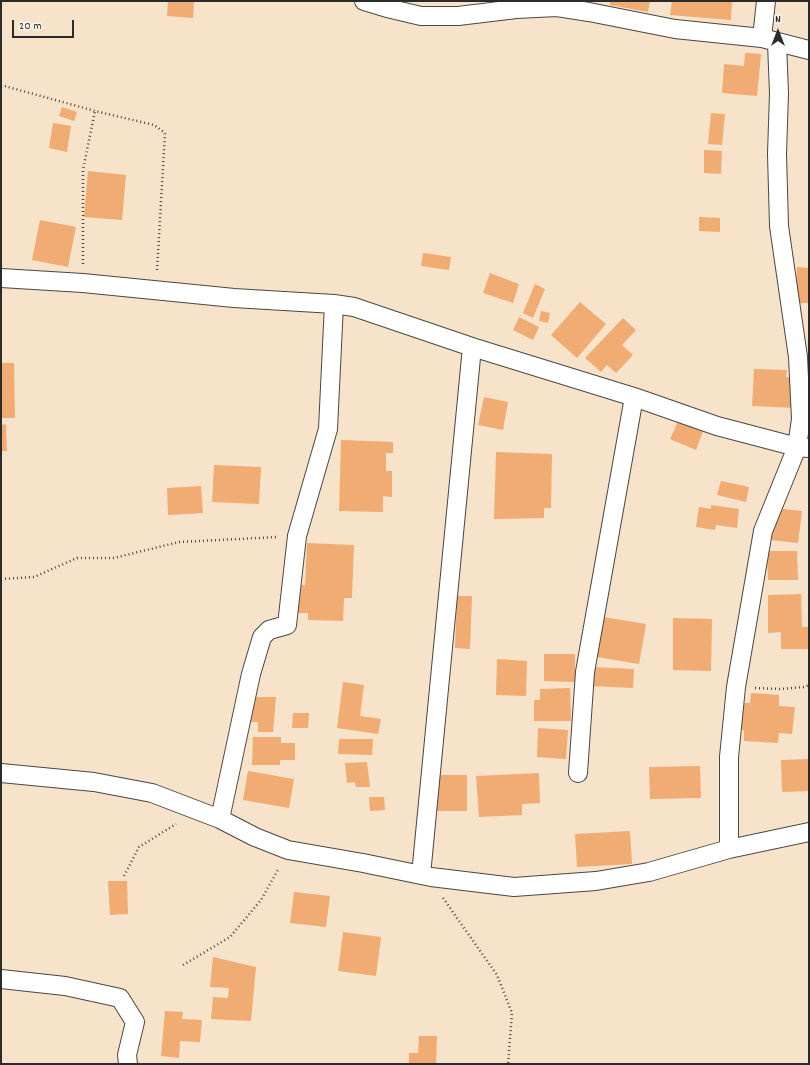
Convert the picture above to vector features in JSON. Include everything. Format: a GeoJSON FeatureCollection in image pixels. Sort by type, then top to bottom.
{"type":"FeatureCollection","features":[{"type":"Feature","properties":{"kind":"street"},"geometry":{"type":"LineString","coordinates":[[364,1],[422,16],[458,16],[557,7],[675,29],[769,40],[809,50]]}},
{"type":"Feature","properties":{"kind":"street"},"geometry":{"type":"LineString","coordinates":[[729,849],[729,757],[736,687],[763,531],[803,447],[798,357],[779,226],[777,154],[779,93],[769,40],[766,1]]}},
{"type":"Feature","properties":{"kind":"street"},"geometry":{"type":"LineString","coordinates":[[1,278],[83,283],[234,298],[334,304],[354,307],[472,347],[634,397],[717,426],[803,447]]}},
{"type":"Feature","properties":{"kind":"street"},"geometry":{"type":"LineString","coordinates":[[220,819],[251,674],[262,637],[269,630],[287,625],[297,536],[328,429],[334,304]]}},
{"type":"Feature","properties":{"kind":"street"},"geometry":{"type":"LineString","coordinates":[[426,876],[472,347]]}},
{"type":"Feature","properties":{"kind":"street"},"geometry":{"type":"LineString","coordinates":[[578,773],[586,672],[634,397]]}},
{"type":"Feature","properties":{"kind":"street"},"geometry":{"type":"LineString","coordinates":[[2,772],[86,781],[152,793],[199,810],[255,837],[288,850],[426,876],[514,887],[596,881],[649,872],[729,849],[809,832]]}},
{"type":"Feature","properties":{"kind":"street"},"geometry":{"type":"LineString","coordinates":[[1,979],[65,986],[120,998],[135,1022],[127,1056],[128,1064]]}},
{"type":"Feature","properties":{"kind":"path"},"geometry":{"type":"LineString","coordinates":[[1,85],[94,111],[154,125],[165,133],[156,290]]}},
{"type":"Feature","properties":{"kind":"path"},"geometry":{"type":"LineString","coordinates":[[83,283],[83,170],[94,111]]}},
{"type":"Feature","properties":{"kind":"path"},"geometry":{"type":"LineString","coordinates":[[1,579],[34,576],[77,558],[114,558],[179,542],[297,536]]}},
{"type":"Feature","properties":{"kind":"path"},"geometry":{"type":"LineString","coordinates":[[736,687],[780,689],[804,687],[809,685]]}},
{"type":"Feature","properties":{"kind":"path"},"geometry":{"type":"LineString","coordinates":[[124,876],[139,847],[199,810]]}},
{"type":"Feature","properties":{"kind":"path"},"geometry":{"type":"LineString","coordinates":[[183,965],[230,937],[261,900],[288,850]]}},
{"type":"Feature","properties":{"kind":"path"},"geometry":{"type":"LineString","coordinates":[[426,876],[447,903],[497,975],[512,1013],[508,1064]]}},
{"type":"Feature","properties":{"kind":"building"},"geometry":{"type":"Polygon","coordinates":[[[168,1],[194,1],[193,18],[167,16],[168,1]]]}},
{"type":"Feature","properties":{"kind":"building"},"geometry":{"type":"Polygon","coordinates":[[[610,1],[650,1],[648,12],[610,5],[610,1]]]}},
{"type":"Feature","properties":{"kind":"building"},"geometry":{"type":"Polygon","coordinates":[[[672,1],[732,1],[731,20],[670,15],[672,1]]]}},
{"type":"Feature","properties":{"kind":"building"},"geometry":{"type":"Polygon","coordinates":[[[745,53],[761,54],[757,96],[722,93],[724,64],[744,66],[745,53]]]}},
{"type":"Feature","properties":{"kind":"building"},"geometry":{"type":"Polygon","coordinates":[[[62,107],[77,112],[74,121],[59,116],[62,107]]]}},
{"type":"Feature","properties":{"kind":"building"},"geometry":{"type":"Polygon","coordinates":[[[711,113],[725,114],[722,145],[708,144],[711,113]]]}},
{"type":"Feature","properties":{"kind":"building"},"geometry":{"type":"Polygon","coordinates":[[[53,123],[71,126],[67,152],[49,148],[53,123]]]}},
{"type":"Feature","properties":{"kind":"building"},"geometry":{"type":"Polygon","coordinates":[[[704,150],[722,151],[721,174],[704,173],[704,150]]]}},
{"type":"Feature","properties":{"kind":"building"},"geometry":{"type":"Polygon","coordinates":[[[88,171],[126,175],[122,220],[84,217],[88,171]]]}},
{"type":"Feature","properties":{"kind":"building"},"geometry":{"type":"Polygon","coordinates":[[[699,217],[720,218],[720,232],[699,231],[699,217]]]}},
{"type":"Feature","properties":{"kind":"building"},"geometry":{"type":"Polygon","coordinates":[[[40,220],[76,227],[68,267],[32,260],[40,220]]]}},
{"type":"Feature","properties":{"kind":"building"},"geometry":{"type":"Polygon","coordinates":[[[423,253],[451,257],[449,270],[421,266],[423,253]]]}},
{"type":"Feature","properties":{"kind":"building"},"geometry":{"type":"Polygon","coordinates":[[[797,267],[809,268],[809,303],[795,303],[797,267]]]}},
{"type":"Feature","properties":{"kind":"building"},"geometry":{"type":"Polygon","coordinates":[[[490,273],[519,284],[513,303],[483,293],[490,273]]]}},
{"type":"Feature","properties":{"kind":"building"},"geometry":{"type":"Polygon","coordinates":[[[535,284],[545,289],[533,318],[523,313],[535,284]]]}},
{"type":"Feature","properties":{"kind":"building"},"geometry":{"type":"Polygon","coordinates":[[[580,302],[606,324],[577,358],[551,335],[580,302]]]}},
{"type":"Feature","properties":{"kind":"building"},"geometry":{"type":"Polygon","coordinates":[[[541,311],[550,313],[548,323],[539,321],[541,311]]]}},
{"type":"Feature","properties":{"kind":"building"},"geometry":{"type":"Polygon","coordinates":[[[519,317],[539,327],[533,340],[513,330],[519,317]]]}},
{"type":"Feature","properties":{"kind":"building"},"geometry":{"type":"Polygon","coordinates":[[[623,318],[636,330],[622,345],[633,355],[616,373],[607,365],[601,372],[585,358],[623,318]]]}},
{"type":"Feature","properties":{"kind":"building"},"geometry":{"type":"Polygon","coordinates":[[[1,363],[14,363],[15,418],[1,418],[1,363]]]}},
{"type":"Feature","properties":{"kind":"building"},"geometry":{"type":"Polygon","coordinates":[[[754,369],[787,370],[786,377],[796,378],[795,408],[752,406],[754,369]]]}},
{"type":"Feature","properties":{"kind":"building"},"geometry":{"type":"Polygon","coordinates":[[[484,397],[508,402],[503,430],[478,425],[484,397]]]}},
{"type":"Feature","properties":{"kind":"building"},"geometry":{"type":"Polygon","coordinates":[[[679,419],[704,429],[696,450],[670,439],[679,419]]]}},
{"type":"Feature","properties":{"kind":"building"},"geometry":{"type":"Polygon","coordinates":[[[6,424],[7,451],[1,451],[1,425],[6,424]]]}},
{"type":"Feature","properties":{"kind":"building"},"geometry":{"type":"Polygon","coordinates":[[[341,440],[393,442],[393,453],[386,453],[386,471],[392,471],[392,497],[383,496],[383,512],[339,511],[341,440]]]}},
{"type":"Feature","properties":{"kind":"building"},"geometry":{"type":"Polygon","coordinates":[[[496,452],[552,454],[551,508],[544,508],[544,518],[494,519],[496,452]]]}},
{"type":"Feature","properties":{"kind":"building"},"geometry":{"type":"Polygon","coordinates":[[[214,465],[261,467],[259,504],[212,502],[214,465]]]}},
{"type":"Feature","properties":{"kind":"building"},"geometry":{"type":"Polygon","coordinates":[[[721,481],[749,487],[746,502],[717,495],[721,481]]]}},
{"type":"Feature","properties":{"kind":"building"},"geometry":{"type":"Polygon","coordinates":[[[201,486],[203,513],[168,515],[167,488],[201,486]]]}},
{"type":"Feature","properties":{"kind":"building"},"geometry":{"type":"Polygon","coordinates":[[[711,505],[739,509],[737,528],[716,525],[715,530],[696,527],[699,507],[711,509],[711,505]]]}},
{"type":"Feature","properties":{"kind":"building"},"geometry":{"type":"Polygon","coordinates":[[[774,508],[802,511],[798,543],[770,540],[774,508]]]}},
{"type":"Feature","properties":{"kind":"building"},"geometry":{"type":"Polygon","coordinates":[[[307,543],[354,545],[352,598],[344,598],[343,621],[308,620],[308,613],[293,613],[295,585],[305,585],[307,543]]]}},
{"type":"Feature","properties":{"kind":"building"},"geometry":{"type":"Polygon","coordinates":[[[767,551],[797,551],[798,580],[768,580],[767,551]]]}},
{"type":"Feature","properties":{"kind":"building"},"geometry":{"type":"Polygon","coordinates":[[[801,594],[802,627],[809,627],[809,649],[781,649],[781,632],[768,633],[768,595],[801,594]]]}},
{"type":"Feature","properties":{"kind":"building"},"geometry":{"type":"Polygon","coordinates":[[[457,596],[472,596],[470,649],[455,648],[457,596]]]}},
{"type":"Feature","properties":{"kind":"building"},"geometry":{"type":"Polygon","coordinates":[[[603,617],[646,624],[639,664],[597,657],[603,617]]]}},
{"type":"Feature","properties":{"kind":"building"},"geometry":{"type":"Polygon","coordinates":[[[673,618],[712,619],[711,671],[673,670],[673,618]]]}},
{"type":"Feature","properties":{"kind":"building"},"geometry":{"type":"Polygon","coordinates":[[[544,654],[575,654],[575,682],[544,681],[544,654]]]}},
{"type":"Feature","properties":{"kind":"building"},"geometry":{"type":"Polygon","coordinates":[[[497,659],[527,661],[526,696],[496,695],[497,659]]]}},
{"type":"Feature","properties":{"kind":"building"},"geometry":{"type":"Polygon","coordinates":[[[592,667],[634,669],[633,688],[591,686],[592,667]]]}},
{"type":"Feature","properties":{"kind":"building"},"geometry":{"type":"Polygon","coordinates":[[[343,682],[364,685],[360,716],[381,719],[378,734],[337,728],[343,682]]]}},
{"type":"Feature","properties":{"kind":"building"},"geometry":{"type":"Polygon","coordinates":[[[570,688],[571,721],[534,721],[534,700],[540,700],[540,689],[570,688]]]}},
{"type":"Feature","properties":{"kind":"building"},"geometry":{"type":"Polygon","coordinates":[[[751,693],[779,695],[779,706],[795,707],[792,734],[779,733],[778,743],[744,741],[744,730],[737,730],[739,703],[750,703],[751,693]]]}},
{"type":"Feature","properties":{"kind":"building"},"geometry":{"type":"Polygon","coordinates":[[[249,697],[276,697],[273,732],[258,732],[258,722],[249,722],[249,697]]]}},
{"type":"Feature","properties":{"kind":"building"},"geometry":{"type":"Polygon","coordinates":[[[293,713],[309,713],[308,728],[292,728],[293,713]]]}},
{"type":"Feature","properties":{"kind":"building"},"geometry":{"type":"Polygon","coordinates":[[[538,728],[568,730],[566,759],[537,757],[538,728]]]}},
{"type":"Feature","properties":{"kind":"building"},"geometry":{"type":"Polygon","coordinates":[[[253,737],[281,737],[281,743],[295,743],[295,760],[280,760],[280,765],[252,765],[253,737]]]}},
{"type":"Feature","properties":{"kind":"building"},"geometry":{"type":"Polygon","coordinates":[[[339,739],[373,739],[372,755],[338,754],[339,739]]]}},
{"type":"Feature","properties":{"kind":"building"},"geometry":{"type":"Polygon","coordinates":[[[809,759],[809,791],[782,792],[781,760],[809,759]]]}},
{"type":"Feature","properties":{"kind":"building"},"geometry":{"type":"Polygon","coordinates":[[[367,762],[370,787],[356,787],[355,782],[347,783],[345,763],[367,762]]]}},
{"type":"Feature","properties":{"kind":"building"},"geometry":{"type":"Polygon","coordinates":[[[700,766],[701,798],[650,799],[649,767],[700,766]]]}},
{"type":"Feature","properties":{"kind":"building"},"geometry":{"type":"Polygon","coordinates":[[[248,771],[294,779],[289,808],[243,800],[248,771]]]}},
{"type":"Feature","properties":{"kind":"building"},"geometry":{"type":"Polygon","coordinates":[[[539,773],[540,803],[522,804],[522,815],[479,817],[476,776],[539,773]]]}},
{"type":"Feature","properties":{"kind":"building"},"geometry":{"type":"Polygon","coordinates":[[[434,775],[467,775],[467,811],[434,811],[434,775]]]}},
{"type":"Feature","properties":{"kind":"building"},"geometry":{"type":"Polygon","coordinates":[[[369,797],[384,797],[385,810],[370,811],[369,797]]]}},
{"type":"Feature","properties":{"kind":"building"},"geometry":{"type":"Polygon","coordinates":[[[630,831],[632,864],[577,867],[575,834],[630,831]]]}},
{"type":"Feature","properties":{"kind":"building"},"geometry":{"type":"Polygon","coordinates":[[[108,881],[127,881],[128,914],[110,915],[108,881]]]}},
{"type":"Feature","properties":{"kind":"building"},"geometry":{"type":"Polygon","coordinates":[[[294,892],[330,896],[326,927],[290,923],[294,892]]]}},
{"type":"Feature","properties":{"kind":"building"},"geometry":{"type":"Polygon","coordinates":[[[343,932],[381,937],[376,976],[338,971],[343,932]]]}},
{"type":"Feature","properties":{"kind":"building"},"geometry":{"type":"Polygon","coordinates":[[[213,957],[256,967],[251,1021],[211,1019],[213,997],[228,998],[229,988],[210,987],[213,957]]]}},
{"type":"Feature","properties":{"kind":"building"},"geometry":{"type":"Polygon","coordinates":[[[165,1011],[183,1012],[182,1019],[202,1020],[200,1042],[180,1041],[179,1058],[161,1056],[165,1011]]]}},
{"type":"Feature","properties":{"kind":"building"},"geometry":{"type":"Polygon","coordinates":[[[419,1036],[437,1036],[436,1064],[409,1064],[409,1053],[418,1053],[419,1036]]]}}]}
